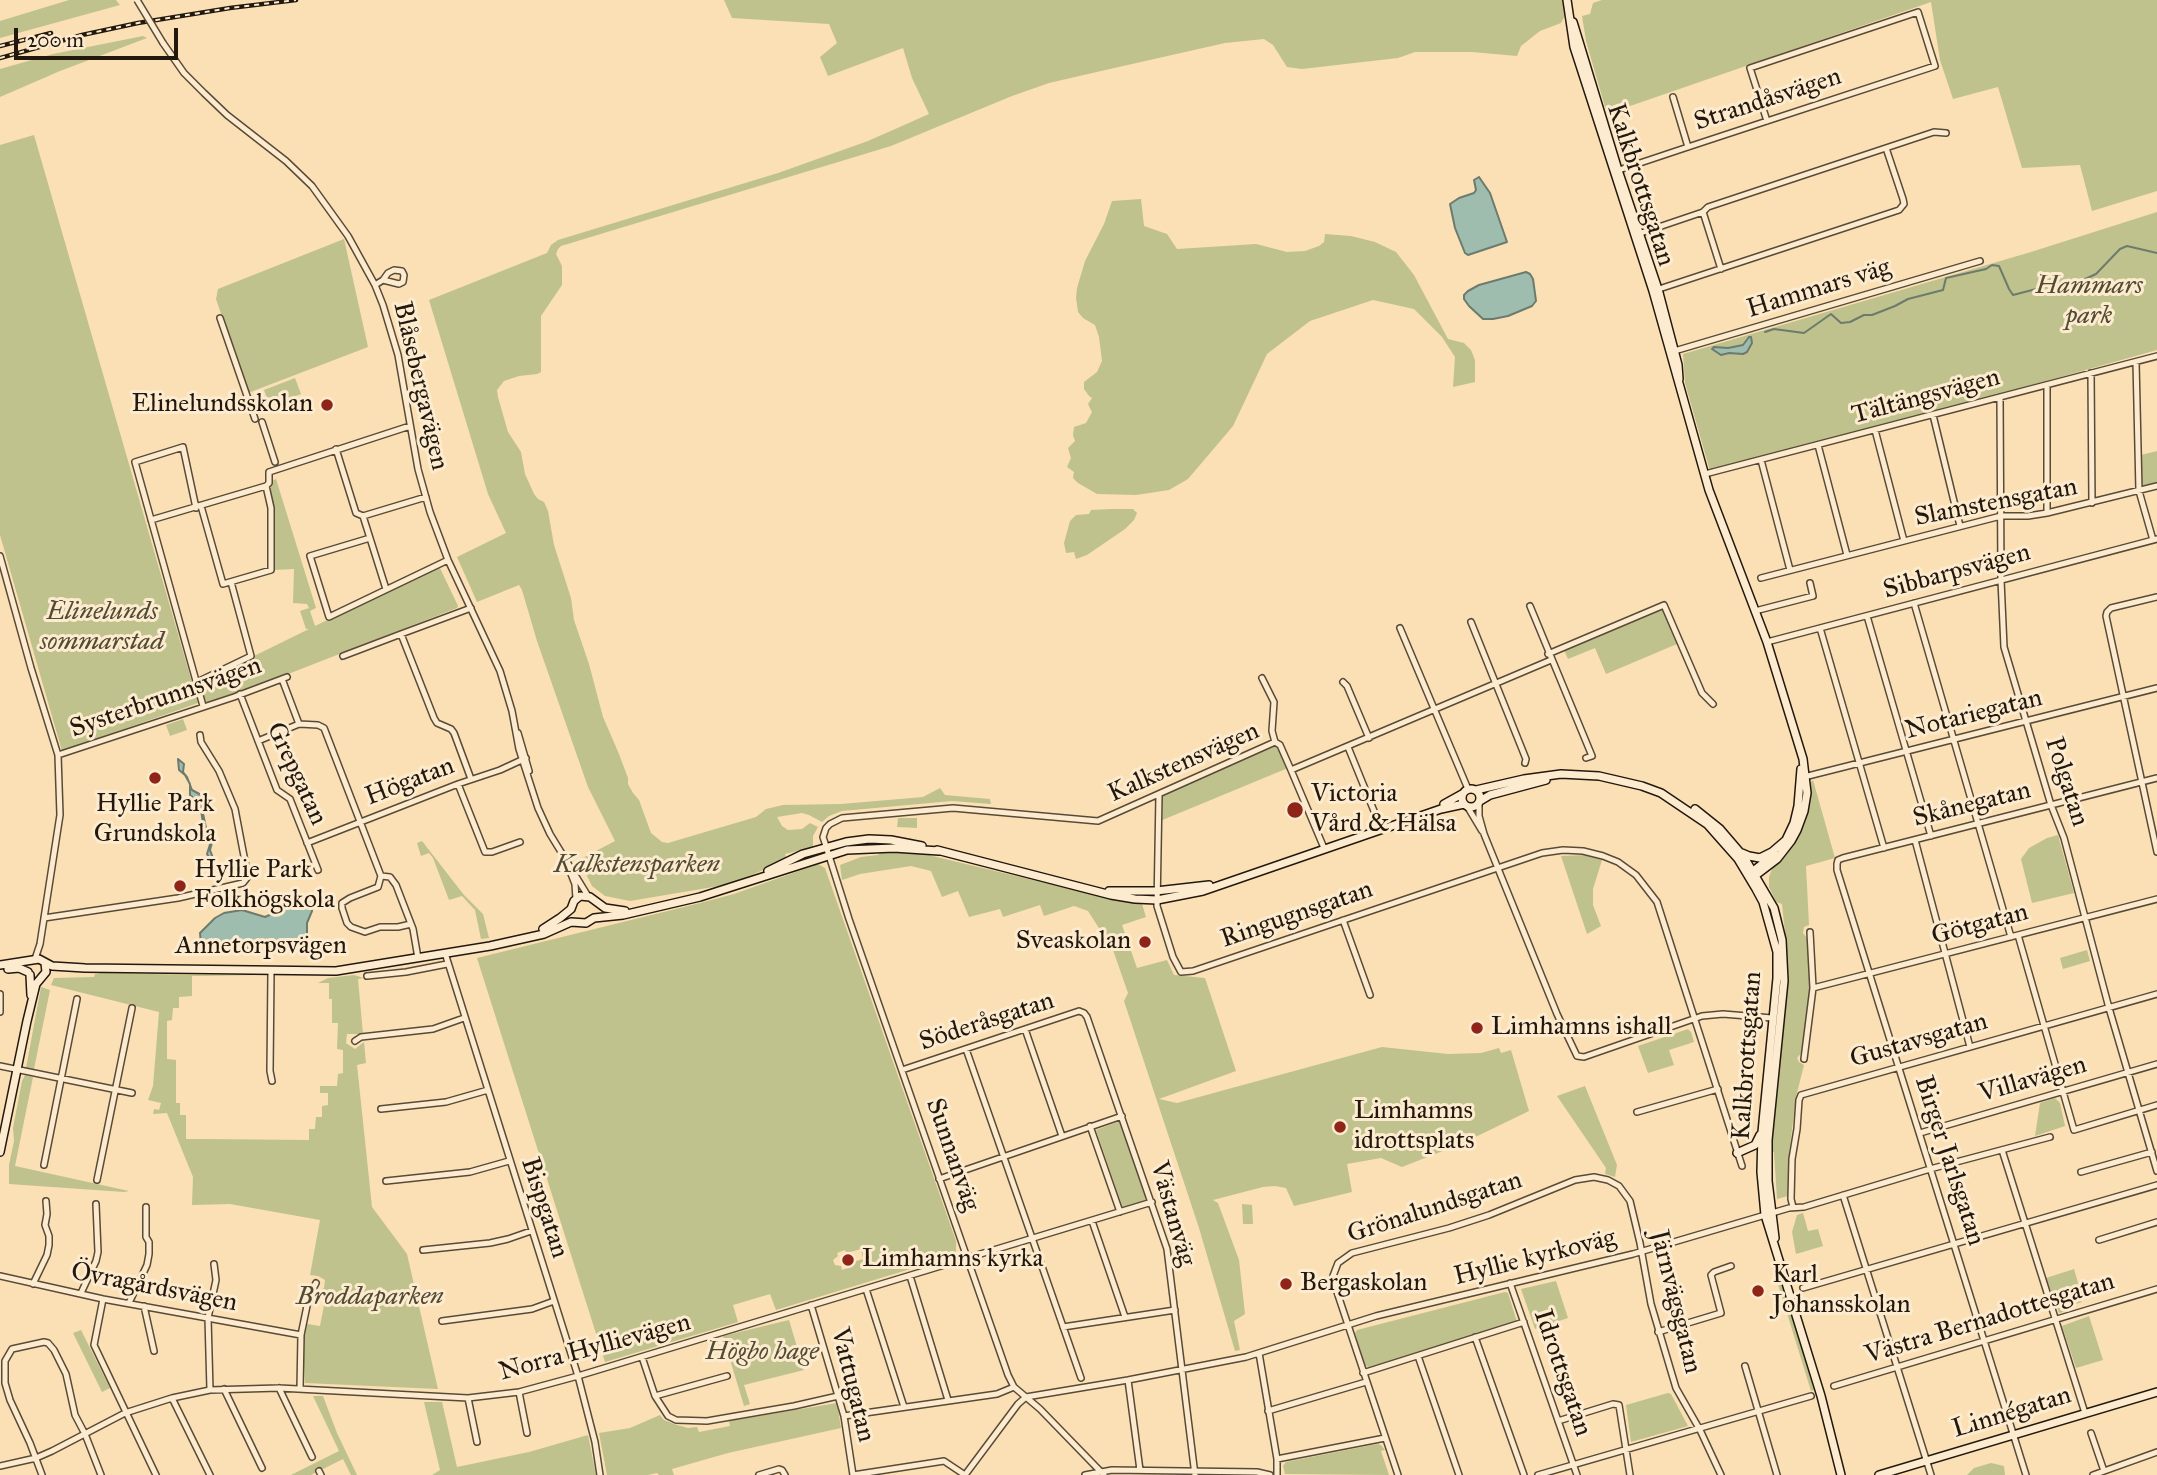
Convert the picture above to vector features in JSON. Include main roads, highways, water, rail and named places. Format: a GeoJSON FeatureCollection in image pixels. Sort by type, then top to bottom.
{"type":"FeatureCollection","features":[{"type":"Feature","properties":{"kind":"main road","name":"Kalkbrottsgatan"},"geometry":{"type":"LineString","coordinates":[[1567,0],[1616,171],[1656,290],[1705,474],[1721,524],[1767,642],[1800,749],[1807,793],[1802,818],[1791,841],[1777,859],[1753,874]]}},
{"type":"Feature","properties":{"kind":"main road"},"geometry":{"type":"LineString","coordinates":[[1306,856],[1469,791],[1546,775],[1578,774],[1621,780],[1661,793],[1707,824],[1753,874]]}},
{"type":"Feature","properties":{"kind":"main road"},"geometry":{"type":"LineString","coordinates":[[634,912],[605,908],[583,896],[576,899],[570,909],[577,921],[586,923],[594,918],[634,912],[700,897],[743,884],[789,860],[869,839],[891,840],[1084,888],[1156,895],[1223,882],[1441,809],[1475,806],[1490,795],[1551,779],[1599,776]]}},
{"type":"Feature","properties":{"kind":"main road","name":"Kalkbrottsgatan"},"geometry":{"type":"LineString","coordinates":[[1753,874],[1787,839],[1804,778]]}},
{"type":"Feature","properties":{"kind":"main road"},"geometry":{"type":"LineString","coordinates":[[1469,791],[1480,796],[1479,802]]}},
{"type":"Feature","properties":{"kind":"main road"},"geometry":{"type":"LineString","coordinates":[[1466,805],[1462,799],[1469,791]]}},
{"type":"Feature","properties":{"kind":"main road","name":"Kalkbrottsgatan"},"geometry":{"type":"LineString","coordinates":[[1661,793],[1685,803],[1720,829],[1737,848],[1774,908],[1782,940],[1784,971],[1768,1140],[1769,1214]]}},
{"type":"Feature","properties":{"kind":"main road"},"geometry":{"type":"LineString","coordinates":[[1737,848],[1749,856],[1760,858],[1787,839]]}},
{"type":"Feature","properties":{"kind":"main road"},"geometry":{"type":"LineString","coordinates":[[1774,908],[1766,877],[1777,859]]}},
{"type":"Feature","properties":{"kind":"main road","name":"Kalkbrottsgatan"},"geometry":{"type":"LineString","coordinates":[[1753,874],[1777,953],[1761,1172],[1775,1242],[1841,1475]]}},
{"type":"Feature","properties":{"kind":"main road"},"geometry":{"type":"LineString","coordinates":[[594,918],[597,911],[596,902]]}},
{"type":"Feature","properties":{"kind":"main road","name":"Annetorpsvägen"},"geometry":{"type":"LineString","coordinates":[[520,939],[549,926],[570,909]]}},
{"type":"Feature","properties":{"kind":"main road","name":"Annetorpsvägen"},"geometry":{"type":"LineString","coordinates":[[0,966],[39,961],[52,966],[85,968],[336,971],[520,939],[544,934],[577,921]]}},
{"type":"Feature","properties":{"kind":"main road"},"geometry":{"type":"LineString","coordinates":[[0,1152],[31,1003],[36,984],[47,970],[39,961],[28,966],[31,1003]]}},
{"type":"Feature","properties":{"kind":"main road","name":"Annetorpsvägen"},"geometry":{"type":"LineString","coordinates":[[0,966],[19,968],[29,973]]}},
{"type":"Feature","properties":{"kind":"main road","name":"Annetorpsvägen"},"geometry":{"type":"LineString","coordinates":[[43,976],[85,968]]}},
{"type":"Feature","properties":{"kind":"main road"},"geometry":{"type":"LineString","coordinates":[[29,973],[36,978],[43,976]]}},
{"type":"Feature","properties":{"kind":"main road"},"geometry":{"type":"LineString","coordinates":[[1737,1153],[1755,1145],[1762,1132]]}},
{"type":"Feature","properties":{"kind":"main road","name":"Linnégatan"},"geometry":{"type":"LineString","coordinates":[[1879,1475],[2157,1392]]}},
{"type":"Feature","properties":{"kind":"waterway"},"geometry":{"type":"LineString","coordinates":[[1765,332],[1774,329],[1804,333],[1831,314],[1841,323],[1850,322],[1908,299],[1943,290],[1946,278],[1986,269],[1992,265],[1999,266],[2013,295],[2063,282],[2083,280],[2096,274],[2120,249],[2127,246],[2157,253]]}},
{"type":"Feature","properties":{"kind":"railway"},"geometry":{"type":"LineString","coordinates":[[0,58],[82,35],[138,23],[296,0]]}},
{"type":"Feature","properties":{"kind":"railway"},"geometry":{"type":"LineString","coordinates":[[0,46],[51,33]]}},
{"type":"Feature","properties":{"kind":"place","name":"Elinelundsskolan"},"geometry":{"type":"Point","coordinates":[327,405]}},
{"type":"Feature","properties":{"kind":"place","name":"Hyllie Park Grundskola"},"geometry":{"type":"Point","coordinates":[155,778]}},
{"type":"Feature","properties":{"kind":"place","name":"Victoria Vård & Hälsa"},"geometry":{"type":"Point","coordinates":[1295,810]}},
{"type":"Feature","properties":{"kind":"place","name":"Hyllie Park Folkhögskola"},"geometry":{"type":"Point","coordinates":[180,886]}},
{"type":"Feature","properties":{"kind":"place","name":"Sveaskolan"},"geometry":{"type":"Point","coordinates":[1145,942]}},
{"type":"Feature","properties":{"kind":"place","name":"Limhamns ishall"},"geometry":{"type":"Point","coordinates":[1477,1028]}},
{"type":"Feature","properties":{"kind":"place","name":"Limhamns idrottsplats"},"geometry":{"type":"Point","coordinates":[1340,1127]}},
{"type":"Feature","properties":{"kind":"place","name":"Limhamns kyrka"},"geometry":{"type":"Point","coordinates":[848,1260]}},
{"type":"Feature","properties":{"kind":"place","name":"Bergaskolan"},"geometry":{"type":"Point","coordinates":[1286,1284]}},
{"type":"Feature","properties":{"kind":"place","name":"Karl Johansskolan"},"geometry":{"type":"Point","coordinates":[1758,1291]}},
{"type":"Feature","properties":{"kind":"park label","name":"Hammars park"},"geometry":{"type":"Point","coordinates":[2089,302]}},
{"type":"Feature","properties":{"kind":"park label","name":"Elinelunds sommarstad"},"geometry":{"type":"Point","coordinates":[102,628]}},
{"type":"Feature","properties":{"kind":"park label","name":"Kalkstensparken"},"geometry":{"type":"Point","coordinates":[637,866]}},
{"type":"Feature","properties":{"kind":"park label","name":"Broddaparken"},"geometry":{"type":"Point","coordinates":[370,1298]}},
{"type":"Feature","properties":{"kind":"park label","name":"Högbo hage"},"geometry":{"type":"Point","coordinates":[762,1353]}}]}
